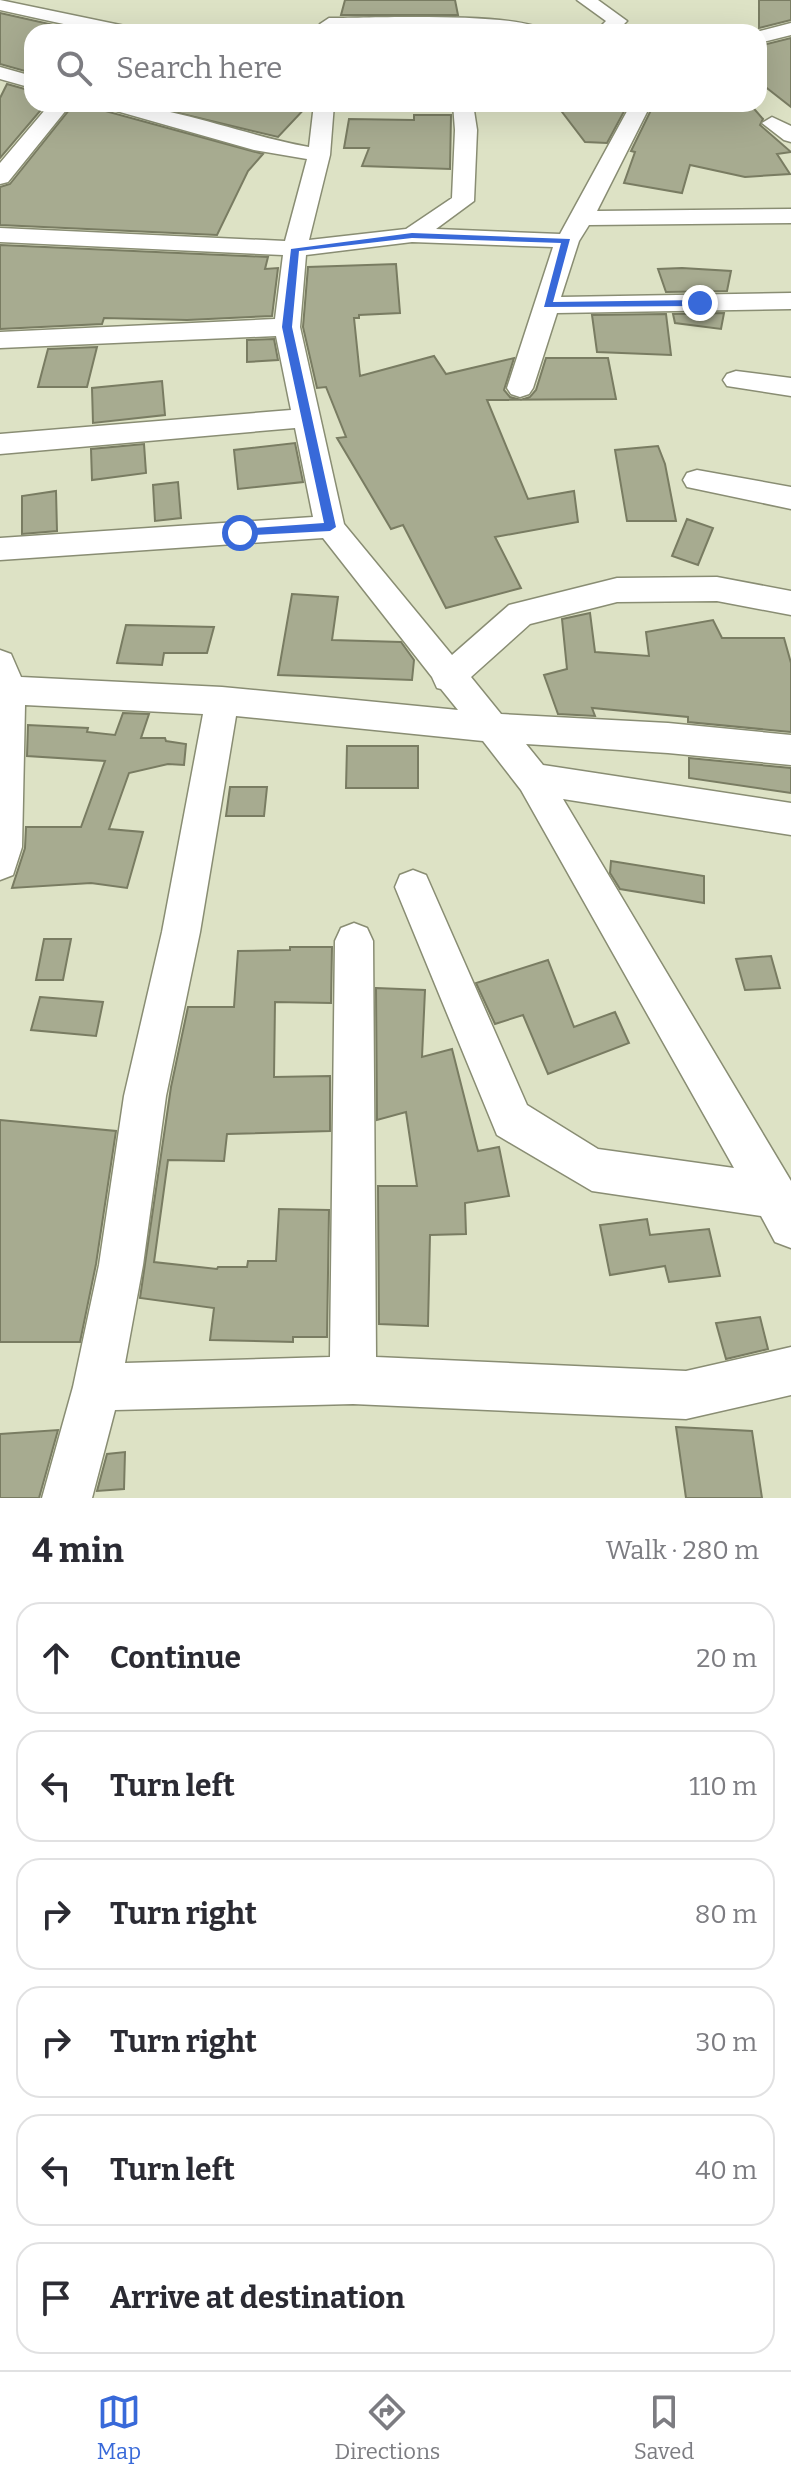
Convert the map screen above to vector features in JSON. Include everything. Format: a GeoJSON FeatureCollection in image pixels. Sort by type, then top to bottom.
{"type":"FeatureCollection","features":[{"type":"Feature","properties":{"kind":"street"},"geometry":{"type":"LineString","coordinates":[[329,0],[329,24]]}},
{"type":"Feature","properties":{"kind":"street"},"geometry":{"type":"LineString","coordinates":[[596,2],[618,21],[614,24]]}},
{"type":"Feature","properties":{"kind":"street"},"geometry":{"type":"LineString","coordinates":[[0,4],[89,24]]}},
{"type":"Feature","properties":{"kind":"street"},"geometry":{"type":"LineString","coordinates":[[473,7],[504,24]]}},
{"type":"Feature","properties":{"kind":"street"},"geometry":{"type":"LineString","coordinates":[[767,35],[791,29]]}},
{"type":"Feature","properties":{"kind":"street"},"geometry":{"type":"LineString","coordinates":[[0,73],[24,80]]}},
{"type":"Feature","properties":{"kind":"street"},"geometry":{"type":"LineString","coordinates":[[0,177],[54,112]]}},
{"type":"Feature","properties":{"kind":"street"},"geometry":{"type":"LineString","coordinates":[[142,112],[262,145],[319,155]]}},
{"type":"Feature","properties":{"kind":"street"},"geometry":{"type":"LineString","coordinates":[[323,112],[319,155],[295,249],[287,327],[330,527],[448,678],[533,779],[783,1211]]}},
{"type":"Feature","properties":{"kind":"street"},"geometry":{"type":"LineString","coordinates":[[412,235],[463,201],[464,112]]}},
{"type":"Feature","properties":{"kind":"street"},"geometry":{"type":"LineString","coordinates":[[520,388],[567,241],[637,112]]}},
{"type":"Feature","properties":{"kind":"street"},"geometry":{"type":"LineString","coordinates":[[791,121],[772,123],[791,136]]}},
{"type":"Feature","properties":{"kind":"street"},"geometry":{"type":"LineString","coordinates":[[582,218],[791,216]]}},
{"type":"Feature","properties":{"kind":"street"},"geometry":{"type":"LineString","coordinates":[[0,235],[295,249],[412,235],[567,241]]}},
{"type":"Feature","properties":{"kind":"street"},"geometry":{"type":"LineString","coordinates":[[548,305],[791,301]]}},
{"type":"Feature","properties":{"kind":"street"},"geometry":{"type":"LineString","coordinates":[[0,340],[287,327]]}},
{"type":"Feature","properties":{"kind":"street"},"geometry":{"type":"LineString","coordinates":[[736,380],[791,387]]}},
{"type":"Feature","properties":{"kind":"street"},"geometry":{"type":"LineString","coordinates":[[0,444],[306,418]]}},
{"type":"Feature","properties":{"kind":"street"},"geometry":{"type":"LineString","coordinates":[[697,480],[791,498]]}},
{"type":"Feature","properties":{"kind":"street"},"geometry":{"type":"LineString","coordinates":[[0,549],[330,527]]}},
{"type":"Feature","properties":{"kind":"street"},"geometry":{"type":"LineString","coordinates":[[448,678],[520,614],[617,590],[717,589],[791,603]]}},
{"type":"Feature","properties":{"kind":"street"},"geometry":{"type":"LineString","coordinates":[[0,863],[4,847],[4,676],[492,728],[668,738],[791,750]]}},
{"type":"Feature","properties":{"kind":"street"},"geometry":{"type":"LineString","coordinates":[[67,1498],[97,1387],[121,1265],[145,1096],[181,932],[222,701]]}},
{"type":"Feature","properties":{"kind":"street"},"geometry":{"type":"LineString","coordinates":[[533,779],[791,819]]}},
{"type":"Feature","properties":{"kind":"street"},"geometry":{"type":"LineString","coordinates":[[413,887],[512,1120],[592,1170],[783,1211]]}},
{"type":"Feature","properties":{"kind":"street"},"geometry":{"type":"LineString","coordinates":[[353,1380],[354,941]]}},
{"type":"Feature","properties":{"kind":"street"},"geometry":{"type":"LineString","coordinates":[[97,1387],[353,1380],[686,1395],[791,1371]]}},
{"type":"Feature","properties":{"kind":"building"},"geometry":{"type":"Polygon","coordinates":[[[345,0],[455,0],[458,15],[341,15],[345,0]]]}},
{"type":"Feature","properties":{"kind":"building"},"geometry":{"type":"Polygon","coordinates":[[[759,0],[791,0],[791,20],[767,26],[759,24],[759,0]]]}},
{"type":"Feature","properties":{"kind":"building"},"geometry":{"type":"Polygon","coordinates":[[[0,13],[49,24],[24,24],[24,71],[0,64],[0,13]]]}},
{"type":"Feature","properties":{"kind":"building"},"geometry":{"type":"Polygon","coordinates":[[[791,38],[791,107],[767,88],[767,44],[791,38]]]}},
{"type":"Feature","properties":{"kind":"building"},"geometry":{"type":"Polygon","coordinates":[[[7,84],[24,89],[24,112],[39,112],[0,158],[0,98],[7,84]]]}},
{"type":"Feature","properties":{"kind":"building"},"geometry":{"type":"Polygon","coordinates":[[[68,112],[109,112],[263,154],[248,171],[217,235],[0,225],[0,187],[10,184],[68,112]]]}},
{"type":"Feature","properties":{"kind":"building"},"geometry":{"type":"Polygon","coordinates":[[[174,112],[301,112],[278,137],[174,112]]]}},
{"type":"Feature","properties":{"kind":"building"},"geometry":{"type":"Polygon","coordinates":[[[562,112],[624,112],[607,143],[585,142],[562,112]]]}},
{"type":"Feature","properties":{"kind":"building"},"geometry":{"type":"Polygon","coordinates":[[[650,112],[757,112],[763,119],[760,125],[791,152],[777,154],[790,174],[745,177],[690,165],[682,193],[624,183],[635,152],[631,151],[650,112]]]}},
{"type":"Feature","properties":{"kind":"building"},"geometry":{"type":"Polygon","coordinates":[[[414,115],[451,115],[450,169],[362,166],[369,148],[344,148],[349,119],[414,120],[414,115]]]}},
{"type":"Feature","properties":{"kind":"building"},"geometry":{"type":"Polygon","coordinates":[[[0,245],[268,257],[265,269],[278,268],[272,316],[187,320],[104,318],[102,324],[0,329],[0,245]]]}},
{"type":"Feature","properties":{"kind":"building"},"geometry":{"type":"Polygon","coordinates":[[[396,264],[400,313],[359,315],[359,318],[354,318],[360,376],[434,356],[446,374],[514,358],[504,390],[510,397],[520,400],[487,400],[528,499],[574,491],[578,522],[495,537],[521,588],[446,608],[403,525],[391,529],[337,438],[346,437],[326,387],[317,388],[303,327],[308,267],[396,264]]]}},
{"type":"Feature","properties":{"kind":"building"},"geometry":{"type":"Polygon","coordinates":[[[658,269],[731,271],[727,291],[666,292],[658,269]]]}},
{"type":"Feature","properties":{"kind":"building"},"geometry":{"type":"Polygon","coordinates":[[[724,313],[721,329],[675,323],[673,314],[724,313]]]}},
{"type":"Feature","properties":{"kind":"building"},"geometry":{"type":"Polygon","coordinates":[[[666,314],[671,355],[597,352],[592,315],[666,314]]]}},
{"type":"Feature","properties":{"kind":"building"},"geometry":{"type":"Polygon","coordinates":[[[274,339],[278,360],[247,362],[247,340],[274,339]]]}},
{"type":"Feature","properties":{"kind":"building"},"geometry":{"type":"Polygon","coordinates":[[[97,347],[87,387],[38,387],[48,349],[97,347]]]}},
{"type":"Feature","properties":{"kind":"building"},"geometry":{"type":"Polygon","coordinates":[[[546,358],[608,358],[616,399],[522,400],[536,390],[546,358]]]}},
{"type":"Feature","properties":{"kind":"building"},"geometry":{"type":"Polygon","coordinates":[[[162,381],[165,415],[93,423],[92,388],[162,381]]]}},
{"type":"Feature","properties":{"kind":"building"},"geometry":{"type":"Polygon","coordinates":[[[295,443],[303,482],[238,489],[234,450],[295,443]]]}},
{"type":"Feature","properties":{"kind":"building"},"geometry":{"type":"Polygon","coordinates":[[[144,444],[146,473],[92,480],[91,449],[144,444]]]}},
{"type":"Feature","properties":{"kind":"building"},"geometry":{"type":"Polygon","coordinates":[[[658,446],[665,464],[676,521],[627,521],[615,450],[658,446]]]}},
{"type":"Feature","properties":{"kind":"building"},"geometry":{"type":"Polygon","coordinates":[[[178,482],[181,518],[155,521],[153,485],[178,482]]]}},
{"type":"Feature","properties":{"kind":"building"},"geometry":{"type":"Polygon","coordinates":[[[56,491],[57,531],[22,534],[22,496],[56,491]]]}},
{"type":"Feature","properties":{"kind":"building"},"geometry":{"type":"Polygon","coordinates":[[[687,519],[713,528],[698,565],[672,556],[687,519]]]}},
{"type":"Feature","properties":{"kind":"building"},"geometry":{"type":"Polygon","coordinates":[[[292,594],[338,597],[332,640],[401,642],[414,660],[412,680],[278,675],[292,594]]]}},
{"type":"Feature","properties":{"kind":"building"},"geometry":{"type":"Polygon","coordinates":[[[590,613],[595,652],[649,656],[646,632],[713,620],[722,638],[784,638],[791,663],[791,732],[688,722],[688,717],[592,708],[595,716],[558,714],[544,675],[567,669],[562,619],[590,613]]]}},
{"type":"Feature","properties":{"kind":"building"},"geometry":{"type":"Polygon","coordinates":[[[126,625],[214,627],[207,653],[164,653],[162,665],[117,663],[126,625]]]}},
{"type":"Feature","properties":{"kind":"building"},"geometry":{"type":"Polygon","coordinates":[[[123,713],[149,714],[141,738],[165,738],[166,741],[186,744],[184,765],[168,764],[129,773],[109,829],[143,832],[127,888],[91,883],[12,888],[25,848],[26,827],[81,827],[105,761],[27,756],[28,725],[88,728],[87,732],[115,735],[123,713]]]}},
{"type":"Feature","properties":{"kind":"building"},"geometry":{"type":"Polygon","coordinates":[[[347,746],[418,746],[418,788],[346,788],[347,746]]]}},
{"type":"Feature","properties":{"kind":"building"},"geometry":{"type":"Polygon","coordinates":[[[689,758],[791,768],[791,793],[689,778],[689,758]]]}},
{"type":"Feature","properties":{"kind":"building"},"geometry":{"type":"Polygon","coordinates":[[[230,787],[267,787],[264,816],[226,816],[230,787]]]}},
{"type":"Feature","properties":{"kind":"building"},"geometry":{"type":"Polygon","coordinates":[[[611,861],[704,876],[704,903],[620,889],[610,873],[611,861]]]}},
{"type":"Feature","properties":{"kind":"building"},"geometry":{"type":"Polygon","coordinates":[[[44,939],[71,939],[63,980],[36,980],[44,939]]]}},
{"type":"Feature","properties":{"kind":"building"},"geometry":{"type":"Polygon","coordinates":[[[290,947],[332,947],[331,1003],[275,1002],[274,1077],[330,1076],[330,1131],[227,1134],[224,1161],[168,1160],[154,1262],[217,1269],[247,1267],[248,1261],[276,1261],[279,1209],[329,1210],[327,1337],[293,1337],[293,1342],[210,1340],[214,1308],[140,1298],[171,1087],[188,1007],[234,1007],[238,951],[290,950],[290,947]]]}},
{"type":"Feature","properties":{"kind":"building"},"geometry":{"type":"Polygon","coordinates":[[[771,956],[780,988],[745,990],[736,959],[771,956]]]}},
{"type":"Feature","properties":{"kind":"building"},"geometry":{"type":"Polygon","coordinates":[[[548,960],[574,1027],[615,1012],[629,1043],[548,1074],[523,1015],[495,1024],[476,983],[548,960]]]}},
{"type":"Feature","properties":{"kind":"building"},"geometry":{"type":"Polygon","coordinates":[[[376,988],[425,990],[422,1057],[452,1049],[478,1151],[499,1147],[509,1196],[465,1203],[466,1234],[430,1235],[428,1326],[379,1324],[378,1186],[417,1186],[406,1112],[377,1120],[376,988]]]}},
{"type":"Feature","properties":{"kind":"building"},"geometry":{"type":"Polygon","coordinates":[[[40,997],[103,1002],[96,1036],[31,1030],[40,997]]]}},
{"type":"Feature","properties":{"kind":"building"},"geometry":{"type":"Polygon","coordinates":[[[0,1120],[116,1131],[96,1264],[80,1342],[0,1342],[0,1120]]]}},
{"type":"Feature","properties":{"kind":"building"},"geometry":{"type":"Polygon","coordinates":[[[647,1219],[650,1235],[709,1229],[720,1276],[669,1282],[665,1266],[610,1275],[600,1225],[647,1219]]]}},
{"type":"Feature","properties":{"kind":"building"},"geometry":{"type":"Polygon","coordinates":[[[760,1317],[768,1349],[726,1359],[716,1323],[760,1317]]]}},
{"type":"Feature","properties":{"kind":"building"},"geometry":{"type":"Polygon","coordinates":[[[676,1427],[752,1431],[762,1498],[686,1498],[676,1427]]]}},
{"type":"Feature","properties":{"kind":"building"},"geometry":{"type":"Polygon","coordinates":[[[58,1430],[39,1498],[0,1498],[0,1434],[58,1430]]]}},
{"type":"Feature","properties":{"kind":"building"},"geometry":{"type":"Polygon","coordinates":[[[125,1452],[124,1489],[97,1491],[107,1454],[125,1452]]]}},
{"type":"Feature","properties":{"kind":"route"},"geometry":{"type":"LineString","coordinates":[[240,533],[330,527],[287,327],[295,249],[412,235],[567,241],[548,305],[700,303]]}}]}
